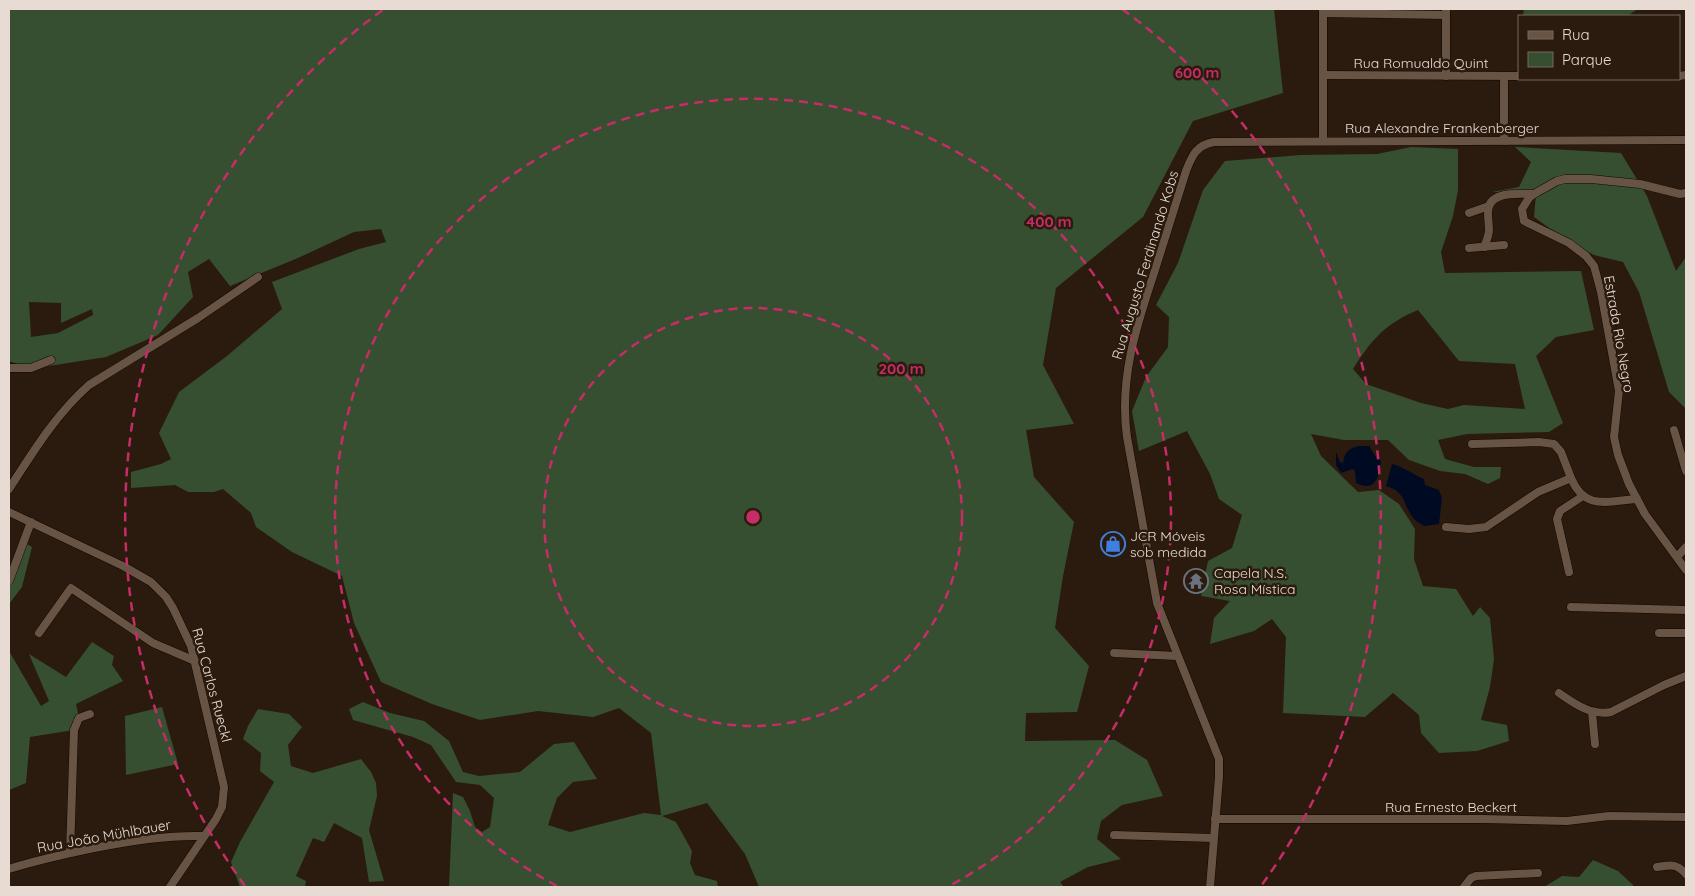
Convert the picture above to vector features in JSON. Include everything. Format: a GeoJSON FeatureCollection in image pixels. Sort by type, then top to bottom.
{"type":"FeatureCollection","features":[{"type":"Feature","properties":{"kind":"street"},"geometry":{"type":"LineString","coordinates":[[1323,141],[1323,11],[1446,12],[1446,76]]}},
{"type":"Feature","properties":{"kind":"street","name":"Rua Romualdo Quint"},"geometry":{"type":"LineString","coordinates":[[1324,75],[1518,76]]}},
{"type":"Feature","properties":{"kind":"street"},"geometry":{"type":"LineString","coordinates":[[1504,76],[1504,141]]}},
{"type":"Feature","properties":{"kind":"street","name":"Rua Alexandre Frankenberger"},"geometry":{"type":"LineString","coordinates":[[1199,148],[1214,142],[1686,140]]}},
{"type":"Feature","properties":{"kind":"street","name":"Rua Augusto Ferdinando Kobs"},"geometry":{"type":"LineString","coordinates":[[1199,148],[1192,156],[1149,289],[1130,357],[1125,388],[1124,413],[1154,592],[1160,613],[1219,759],[1210,887]]}},
{"type":"Feature","properties":{"kind":"street"},"geometry":{"type":"LineString","coordinates":[[1469,213],[1489,206],[1495,198],[1500,196],[1534,194],[1557,181],[1578,178],[1640,184],[1680,194],[1686,193]]}},
{"type":"Feature","properties":{"kind":"street","name":"Estrada Rio Negro"},"geometry":{"type":"LineString","coordinates":[[1534,194],[1522,209],[1524,221],[1578,249],[1586,256],[1596,270],[1619,391],[1614,428],[1615,445],[1622,468],[1637,499],[1650,521],[1686,570]]}},
{"type":"Feature","properties":{"kind":"street"},"geometry":{"type":"LineString","coordinates":[[1484,247],[1490,234],[1489,206]]}},
{"type":"Feature","properties":{"kind":"street"},"geometry":{"type":"LineString","coordinates":[[1469,248],[1504,245]]}},
{"type":"Feature","properties":{"kind":"street"},"geometry":{"type":"LineString","coordinates":[[9,489],[46,433],[77,395],[102,376],[198,318],[258,277]]}},
{"type":"Feature","properties":{"kind":"street"},"geometry":{"type":"LineString","coordinates":[[9,368],[31,368],[50,360]]}},
{"type":"Feature","properties":{"kind":"street"},"geometry":{"type":"LineString","coordinates":[[1674,430],[1686,471]]}},
{"type":"Feature","properties":{"kind":"street"},"geometry":{"type":"LineString","coordinates":[[1472,444],[1539,442],[1554,444],[1561,452],[1577,490],[1583,496],[1592,501],[1637,499]]}},
{"type":"Feature","properties":{"kind":"street"},"geometry":{"type":"LineString","coordinates":[[1446,528],[1469,529],[1486,527],[1538,492],[1571,478]]}},
{"type":"Feature","properties":{"kind":"street"},"geometry":{"type":"LineString","coordinates":[[1569,572],[1557,518],[1560,511],[1583,496]]}},
{"type":"Feature","properties":{"kind":"street","name":"Rua Carlos Rueckl"},"geometry":{"type":"LineString","coordinates":[[9,512],[123,566],[151,582],[166,597],[186,633],[195,661],[224,787],[224,801],[220,813],[170,887]]}},
{"type":"Feature","properties":{"kind":"street"},"geometry":{"type":"LineString","coordinates":[[9,581],[31,522]]}},
{"type":"Feature","properties":{"kind":"street"},"geometry":{"type":"LineString","coordinates":[[1677,557],[1686,547]]}},
{"type":"Feature","properties":{"kind":"street"},"geometry":{"type":"LineString","coordinates":[[39,633],[71,588],[153,643],[195,661]]}},
{"type":"Feature","properties":{"kind":"street"},"geometry":{"type":"LineString","coordinates":[[1571,607],[1686,610]]}},
{"type":"Feature","properties":{"kind":"street"},"geometry":{"type":"LineString","coordinates":[[1659,633],[1686,634]]}},
{"type":"Feature","properties":{"kind":"street"},"geometry":{"type":"LineString","coordinates":[[1114,654],[1177,656]]}},
{"type":"Feature","properties":{"kind":"street"},"geometry":{"type":"LineString","coordinates":[[1559,693],[1592,712],[1611,712],[1653,690],[1686,676]]}},
{"type":"Feature","properties":{"kind":"street"},"geometry":{"type":"LineString","coordinates":[[1592,712],[1594,744]]}},
{"type":"Feature","properties":{"kind":"street"},"geometry":{"type":"LineString","coordinates":[[70,853],[74,730],[79,718],[90,714]]}},
{"type":"Feature","properties":{"kind":"street","name":"Rua Ernesto Beckert"},"geometry":{"type":"LineString","coordinates":[[1215,819],[1483,819],[1567,821],[1609,816],[1686,817]]}},
{"type":"Feature","properties":{"kind":"street","name":"Rua João Mühlbauer"},"geometry":{"type":"LineString","coordinates":[[9,869],[70,853],[150,838],[170,835],[204,836]]}},
{"type":"Feature","properties":{"kind":"street"},"geometry":{"type":"LineString","coordinates":[[1114,835],[1213,838]]}},
{"type":"Feature","properties":{"kind":"street"},"geometry":{"type":"LineString","coordinates":[[1657,867],[1676,866],[1680,867],[1686,874]]}},
{"type":"Feature","properties":{"kind":"street"},"geometry":{"type":"LineString","coordinates":[[1464,887],[1471,878],[1476,876],[1538,874]]}},
{"type":"Feature","properties":{"kind":"green space"},"geometry":{"type":"Polygon","coordinates":[[[9,9],[1274,9],[1283,93],[1193,121],[1143,217],[1056,288],[1043,365],[1074,424],[1026,430],[1034,477],[1074,522],[1055,628],[1089,666],[1077,712],[1026,713],[1025,741],[1115,740],[1147,760],[1163,796],[1122,805],[1101,821],[1097,839],[1121,859],[1088,867],[1060,882],[1064,887],[759,887],[745,854],[707,803],[662,816],[676,822],[692,851],[690,863],[695,875],[717,881],[718,887],[449,887],[453,793],[463,797],[475,827],[482,832],[490,827],[494,798],[480,785],[456,782],[431,745],[413,737],[353,720],[349,709],[363,702],[390,713],[424,721],[449,741],[463,772],[479,776],[520,772],[554,744],[574,742],[597,779],[573,782],[557,798],[548,825],[570,832],[644,813],[661,815],[651,733],[619,708],[593,717],[538,711],[480,720],[432,704],[381,682],[354,623],[342,576],[292,552],[256,527],[251,513],[223,489],[214,492],[188,492],[175,485],[131,488],[131,472],[161,464],[171,459],[159,433],[179,392],[227,356],[282,309],[272,282],[359,249],[386,242],[381,229],[354,232],[230,286],[209,259],[188,272],[193,297],[158,335],[106,357],[30,369],[9,361],[9,9]],[[29,302],[31,337],[58,333],[93,315],[92,309],[61,323],[61,303],[29,302]]]}},
{"type":"Feature","properties":{"kind":"green space"},"geometry":{"type":"Polygon","coordinates":[[[1524,9],[1638,9],[1629,15],[1523,15],[1524,9]]]}},
{"type":"Feature","properties":{"kind":"green space"},"geometry":{"type":"Polygon","coordinates":[[[1411,147],[1458,149],[1458,190],[1453,216],[1441,252],[1445,273],[1581,271],[1594,330],[1556,337],[1536,356],[1563,423],[1549,432],[1467,434],[1438,440],[1445,459],[1474,467],[1501,467],[1500,478],[1488,484],[1465,474],[1440,471],[1409,460],[1388,440],[1344,440],[1311,434],[1321,456],[1358,492],[1379,490],[1399,504],[1415,529],[1414,559],[1423,586],[1456,589],[1473,616],[1480,607],[1490,618],[1494,659],[1490,687],[1481,720],[1507,725],[1509,741],[1477,751],[1439,753],[1421,733],[1419,715],[1393,693],[1365,717],[1283,713],[1286,637],[1272,619],[1254,631],[1210,644],[1214,618],[1230,601],[1201,596],[1208,561],[1232,548],[1242,515],[1219,499],[1210,474],[1187,431],[1139,451],[1132,411],[1146,377],[1168,347],[1169,317],[1156,305],[1178,263],[1203,190],[1225,161],[1300,155],[1377,154],[1411,147]],[[1418,310],[1397,321],[1380,334],[1366,349],[1353,369],[1366,384],[1421,403],[1448,409],[1464,405],[1525,409],[1515,364],[1459,361],[1418,310]]]}},
{"type":"Feature","properties":{"kind":"green space"},"geometry":{"type":"Polygon","coordinates":[[[1515,147],[1621,153],[1647,196],[1676,271],[1686,257],[1686,409],[1669,392],[1639,292],[1623,262],[1594,255],[1563,238],[1534,217],[1536,194],[1492,192],[1519,187],[1531,162],[1515,147]]]}},
{"type":"Feature","properties":{"kind":"green space"},"geometry":{"type":"Polygon","coordinates":[[[23,542],[32,547],[22,587],[9,604],[9,570],[12,572],[23,542]]]}},
{"type":"Feature","properties":{"kind":"green space"},"geometry":{"type":"Polygon","coordinates":[[[92,642],[114,656],[112,665],[123,681],[76,704],[79,718],[74,730],[30,737],[26,783],[9,790],[9,651],[41,706],[49,701],[29,654],[66,677],[92,642]]]}},
{"type":"Feature","properties":{"kind":"green space"},"geometry":{"type":"Polygon","coordinates":[[[162,707],[178,764],[126,775],[125,716],[162,707]]]}},
{"type":"Feature","properties":{"kind":"green space"},"geometry":{"type":"Polygon","coordinates":[[[258,709],[289,714],[302,727],[288,745],[291,766],[313,773],[361,759],[371,772],[376,783],[377,796],[369,830],[384,881],[369,882],[362,838],[334,823],[324,842],[313,838],[296,876],[306,881],[306,887],[240,887],[231,862],[240,842],[274,782],[260,771],[261,753],[243,739],[258,709]]]}},
{"type":"Feature","properties":{"kind":"green space"},"geometry":{"type":"Polygon","coordinates":[[[1593,860],[1618,871],[1633,887],[1544,887],[1562,876],[1579,877],[1593,860]]]}},
{"type":"Feature","properties":{"kind":"water"},"geometry":{"type":"Polygon","coordinates":[[[1358,446],[1369,446],[1381,461],[1375,481],[1368,486],[1356,483],[1355,471],[1353,469],[1341,473],[1336,465],[1336,452],[1340,462],[1343,463],[1347,452],[1358,446]]]}},
{"type":"Feature","properties":{"kind":"water"},"geometry":{"type":"Polygon","coordinates":[[[1392,464],[1424,479],[1425,485],[1439,490],[1442,498],[1439,524],[1424,526],[1418,522],[1410,514],[1398,492],[1386,486],[1392,464]]]}},
{"type":"Feature","properties":{"kind":"place","name":"JCR Móveis sob medida"},"geometry":{"type":"Point","coordinates":[1113,544]}},
{"type":"Feature","properties":{"kind":"place","name":"Capela N.S. Rosa Mística"},"geometry":{"type":"Point","coordinates":[1196,581]}}]}
